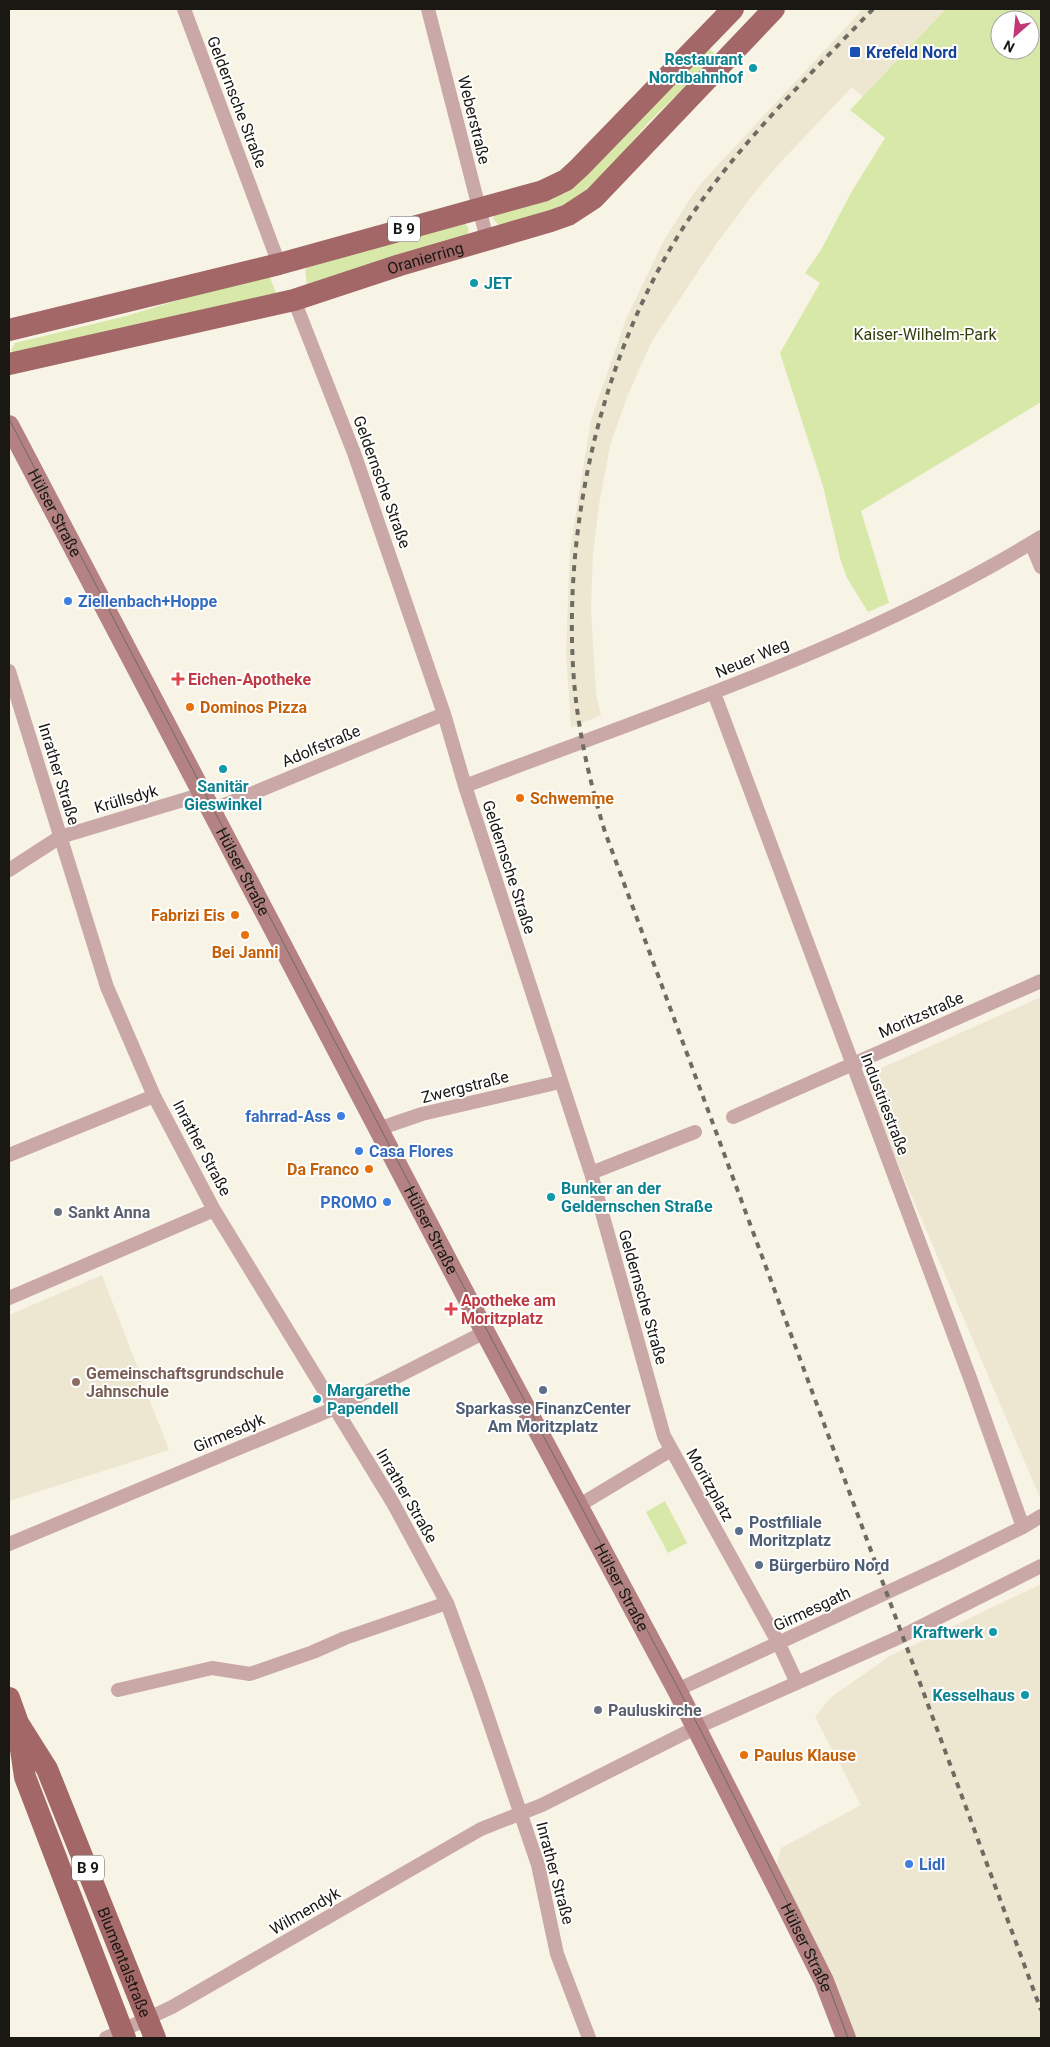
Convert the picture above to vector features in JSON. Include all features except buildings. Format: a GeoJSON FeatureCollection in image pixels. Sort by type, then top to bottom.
{"type":"FeatureCollection","features":[{"type":"Feature","properties":{"kind":"main road","name":"Oranierring"},"geometry":{"type":"LineString","coordinates":[[9,330],[279,264],[543,191],[566,180],[733,9]]}},
{"type":"Feature","properties":{"kind":"main road","name":"Oranierring"},"geometry":{"type":"LineString","coordinates":[[9,364],[294,300],[400,265],[551,221],[581,208],[594,198],[767,11]]}},
{"type":"Feature","properties":{"kind":"main road","name":"Blumentalstraße"},"geometry":{"type":"LineString","coordinates":[[9,1698],[18,1723],[25,1777],[118,2036]]}},
{"type":"Feature","properties":{"kind":"main road","name":"Blumentalstraße"},"geometry":{"type":"LineString","coordinates":[[18,1723],[47,1769],[151,2029]]}},
{"type":"Feature","properties":{"kind":"street","name":"Geldernsche Straße"},"geometry":{"type":"LineString","coordinates":[[184,9],[279,264]]}},
{"type":"Feature","properties":{"kind":"street","name":"Weberstraße"},"geometry":{"type":"LineString","coordinates":[[428,9],[486,239]]}},
{"type":"Feature","properties":{"kind":"street","name":"Geldernsche Straße"},"geometry":{"type":"LineString","coordinates":[[294,300],[354,453],[444,714],[465,786],[591,1173],[664,1436],[671,1450]]}},
{"type":"Feature","properties":{"kind":"street","name":"Hülser Straße"},"geometry":{"type":"LineString","coordinates":[[9,425],[485,1332],[677,1690],[824,1981],[846,2038]]}},
{"type":"Feature","properties":{"kind":"street"},"geometry":{"type":"LineString","coordinates":[[1036,540],[1041,567]]}},
{"type":"Feature","properties":{"kind":"street","name":"Neuer Weg"},"geometry":{"type":"LineString","coordinates":[[465,786],[714,693],[880,624],[921,604],[1036,540]]}},
{"type":"Feature","properties":{"kind":"street","name":"Inrather Straße"},"geometry":{"type":"LineString","coordinates":[[9,672],[107,987],[154,1096],[214,1210],[393,1503],[447,1603],[538,1865],[557,1954],[589,2038]]}},
{"type":"Feature","properties":{"kind":"street","name":"Industriestraße"},"geometry":{"type":"LineString","coordinates":[[714,693],[1023,1527]]}},
{"type":"Feature","properties":{"kind":"street","name":"Adolfstraße"},"geometry":{"type":"LineString","coordinates":[[208,802],[444,714]]}},
{"type":"Feature","properties":{"kind":"street","name":"Krüllsdyk"},"geometry":{"type":"LineString","coordinates":[[9,870],[60,837],[208,802]]}},
{"type":"Feature","properties":{"kind":"street","name":"Moritzstraße"},"geometry":{"type":"LineString","coordinates":[[733,1117],[1041,981]]}},
{"type":"Feature","properties":{"kind":"street","name":"Zwergstraße"},"geometry":{"type":"LineString","coordinates":[[378,1129],[422,1114],[560,1082]]}},
{"type":"Feature","properties":{"kind":"street"},"geometry":{"type":"LineString","coordinates":[[9,1155],[154,1096]]}},
{"type":"Feature","properties":{"kind":"street"},"geometry":{"type":"LineString","coordinates":[[591,1173],[695,1132]]}},
{"type":"Feature","properties":{"kind":"street"},"geometry":{"type":"LineString","coordinates":[[9,1298],[214,1210]]}},
{"type":"Feature","properties":{"kind":"street","name":"Girmesdyk"},"geometry":{"type":"LineString","coordinates":[[9,1544],[335,1408],[485,1332]]}},
{"type":"Feature","properties":{"kind":"street","name":"Moritzplatz"},"geometry":{"type":"LineString","coordinates":[[578,1506],[671,1450],[779,1644],[797,1683]]}},
{"type":"Feature","properties":{"kind":"street","name":"Girmesgath"},"geometry":{"type":"LineString","coordinates":[[677,1690],[779,1644],[1023,1527],[1041,1516]]}},
{"type":"Feature","properties":{"kind":"street"},"geometry":{"type":"LineString","coordinates":[[696,1728],[902,1636],[1041,1566]]}},
{"type":"Feature","properties":{"kind":"street"},"geometry":{"type":"LineString","coordinates":[[118,1690],[212,1668],[250,1674],[313,1652],[345,1638],[447,1603]]}},
{"type":"Feature","properties":{"kind":"street","name":"Wilmendyk"},"geometry":{"type":"LineString","coordinates":[[118,2036],[151,2029],[332,1916],[482,1829],[542,1805],[696,1728]]}},
{"type":"Feature","properties":{"kind":"shaded area"},"geometry":{"type":"Polygon","coordinates":[[[863,9],[946,9],[863,97],[852,87],[778,165],[717,243],[652,341],[627,397],[610,446],[599,505],[593,555],[591,608],[596,694],[601,715],[571,728],[566,652],[570,550],[591,420],[626,319],[663,242],[703,181],[863,9]]]}},
{"type":"Feature","properties":{"kind":"shaded area"},"geometry":{"type":"Polygon","coordinates":[[[1041,997],[1041,1500],[861,1077],[1041,997]]]}},
{"type":"Feature","properties":{"kind":"shaded area","name":"Gemeinschaftsgrundschule Jahnschule"},"geometry":{"type":"Polygon","coordinates":[[[102,1275],[169,1450],[9,1501],[9,1315],[102,1275]]]}},
{"type":"Feature","properties":{"kind":"shaded area"},"geometry":{"type":"Polygon","coordinates":[[[1041,1584],[1041,2038],[845,2038],[773,1878],[781,1848],[861,1805],[815,1717],[831,1697],[890,1656],[1041,1584]]]}},
{"type":"Feature","properties":{"kind":"green space","name":"Kaiser-Wilhelm-Park"},"geometry":{"type":"Polygon","coordinates":[[[946,9],[1041,9],[1041,402],[861,511],[889,603],[868,612],[847,578],[840,558],[823,486],[780,353],[820,283],[805,273],[821,250],[852,191],[885,138],[850,110],[946,9]]]}},
{"type":"Feature","properties":{"kind":"green space"},"geometry":{"type":"Polygon","coordinates":[[[705,47],[714,52],[714,58],[647,124],[603,176],[571,203],[500,226],[493,219],[495,213],[502,210],[566,193],[705,47]]]}},
{"type":"Feature","properties":{"kind":"green space"},"geometry":{"type":"Polygon","coordinates":[[[464,222],[469,229],[467,236],[307,284],[305,269],[336,256],[464,222]]]}},
{"type":"Feature","properties":{"kind":"green space"},"geometry":{"type":"Polygon","coordinates":[[[269,275],[276,293],[14,355],[11,350],[15,343],[126,316],[269,275]]]}},
{"type":"Feature","properties":{"kind":"green space"},"geometry":{"type":"Polygon","coordinates":[[[665,1501],[687,1543],[668,1553],[646,1512],[665,1501]]]}},
{"type":"Feature","properties":{"kind":"tram line"},"geometry":{"type":"LineString","coordinates":[[9,419],[450,1261],[701,1731],[826,1979],[848,2038]]}},
{"type":"Feature","properties":{"kind":"railway"},"geometry":{"type":"LineString","coordinates":[[873,9],[797,87],[749,141],[704,198],[683,228],[654,279],[629,334],[608,392],[592,451],[580,512],[574,573],[572,633],[575,692],[587,763],[605,832],[1041,2010]]}},
{"type":"Feature","properties":{"kind":"place","name":"Krefeld Nord"},"geometry":{"type":"Point","coordinates":[855,52]}},
{"type":"Feature","properties":{"kind":"place","name":"Restaurant Nordbahnhof"},"geometry":{"type":"Point","coordinates":[753,68]}},
{"type":"Feature","properties":{"kind":"place","name":"JET"},"geometry":{"type":"Point","coordinates":[474,283]}},
{"type":"Feature","properties":{"kind":"place","name":"Ziellenbach+Hoppe"},"geometry":{"type":"Point","coordinates":[68,601]}},
{"type":"Feature","properties":{"kind":"place","name":"Eichen-Apotheke"},"geometry":{"type":"Point","coordinates":[178,679]}},
{"type":"Feature","properties":{"kind":"place","name":"Dominos Pizza"},"geometry":{"type":"Point","coordinates":[190,707]}},
{"type":"Feature","properties":{"kind":"place","name":"Sanitär Gieswinkel"},"geometry":{"type":"Point","coordinates":[223,769]}},
{"type":"Feature","properties":{"kind":"place","name":"Schwemme"},"geometry":{"type":"Point","coordinates":[520,798]}},
{"type":"Feature","properties":{"kind":"place","name":"Fabrizi Eis"},"geometry":{"type":"Point","coordinates":[235,915]}},
{"type":"Feature","properties":{"kind":"place","name":"Bei Janni"},"geometry":{"type":"Point","coordinates":[245,935]}},
{"type":"Feature","properties":{"kind":"place","name":"fahrrad-Ass"},"geometry":{"type":"Point","coordinates":[341,1116]}},
{"type":"Feature","properties":{"kind":"place","name":"Casa Flores"},"geometry":{"type":"Point","coordinates":[359,1151]}},
{"type":"Feature","properties":{"kind":"place","name":"Da Franco"},"geometry":{"type":"Point","coordinates":[369,1169]}},
{"type":"Feature","properties":{"kind":"place","name":"Bunker an der Geldernschen Straße"},"geometry":{"type":"Point","coordinates":[551,1197]}},
{"type":"Feature","properties":{"kind":"place","name":"PROMO"},"geometry":{"type":"Point","coordinates":[387,1202]}},
{"type":"Feature","properties":{"kind":"place","name":"Sankt Anna"},"geometry":{"type":"Point","coordinates":[58,1212]}},
{"type":"Feature","properties":{"kind":"place","name":"Apotheke am Moritzplatz"},"geometry":{"type":"Point","coordinates":[451,1309]}},
{"type":"Feature","properties":{"kind":"place","name":"Gemeinschaftsgrundschule Jahnschule"},"geometry":{"type":"Point","coordinates":[76,1382]}},
{"type":"Feature","properties":{"kind":"place","name":"Sparkasse FinanzCenter Am Moritzplatz"},"geometry":{"type":"Point","coordinates":[543,1390]}},
{"type":"Feature","properties":{"kind":"place","name":"Margarethe Papendell"},"geometry":{"type":"Point","coordinates":[317,1399]}},
{"type":"Feature","properties":{"kind":"place","name":"Postfiliale Moritzplatz"},"geometry":{"type":"Point","coordinates":[739,1531]}},
{"type":"Feature","properties":{"kind":"place","name":"Bürgerbüro Nord"},"geometry":{"type":"Point","coordinates":[759,1565]}},
{"type":"Feature","properties":{"kind":"place","name":"Kraftwerk"},"geometry":{"type":"Point","coordinates":[993,1632]}},
{"type":"Feature","properties":{"kind":"place","name":"Kesselhaus"},"geometry":{"type":"Point","coordinates":[1025,1695]}},
{"type":"Feature","properties":{"kind":"place","name":"Pauluskirche"},"geometry":{"type":"Point","coordinates":[598,1710]}},
{"type":"Feature","properties":{"kind":"place","name":"Paulus Klause"},"geometry":{"type":"Point","coordinates":[744,1755]}},
{"type":"Feature","properties":{"kind":"place","name":"Lidl"},"geometry":{"type":"Point","coordinates":[909,1864]}}]}
